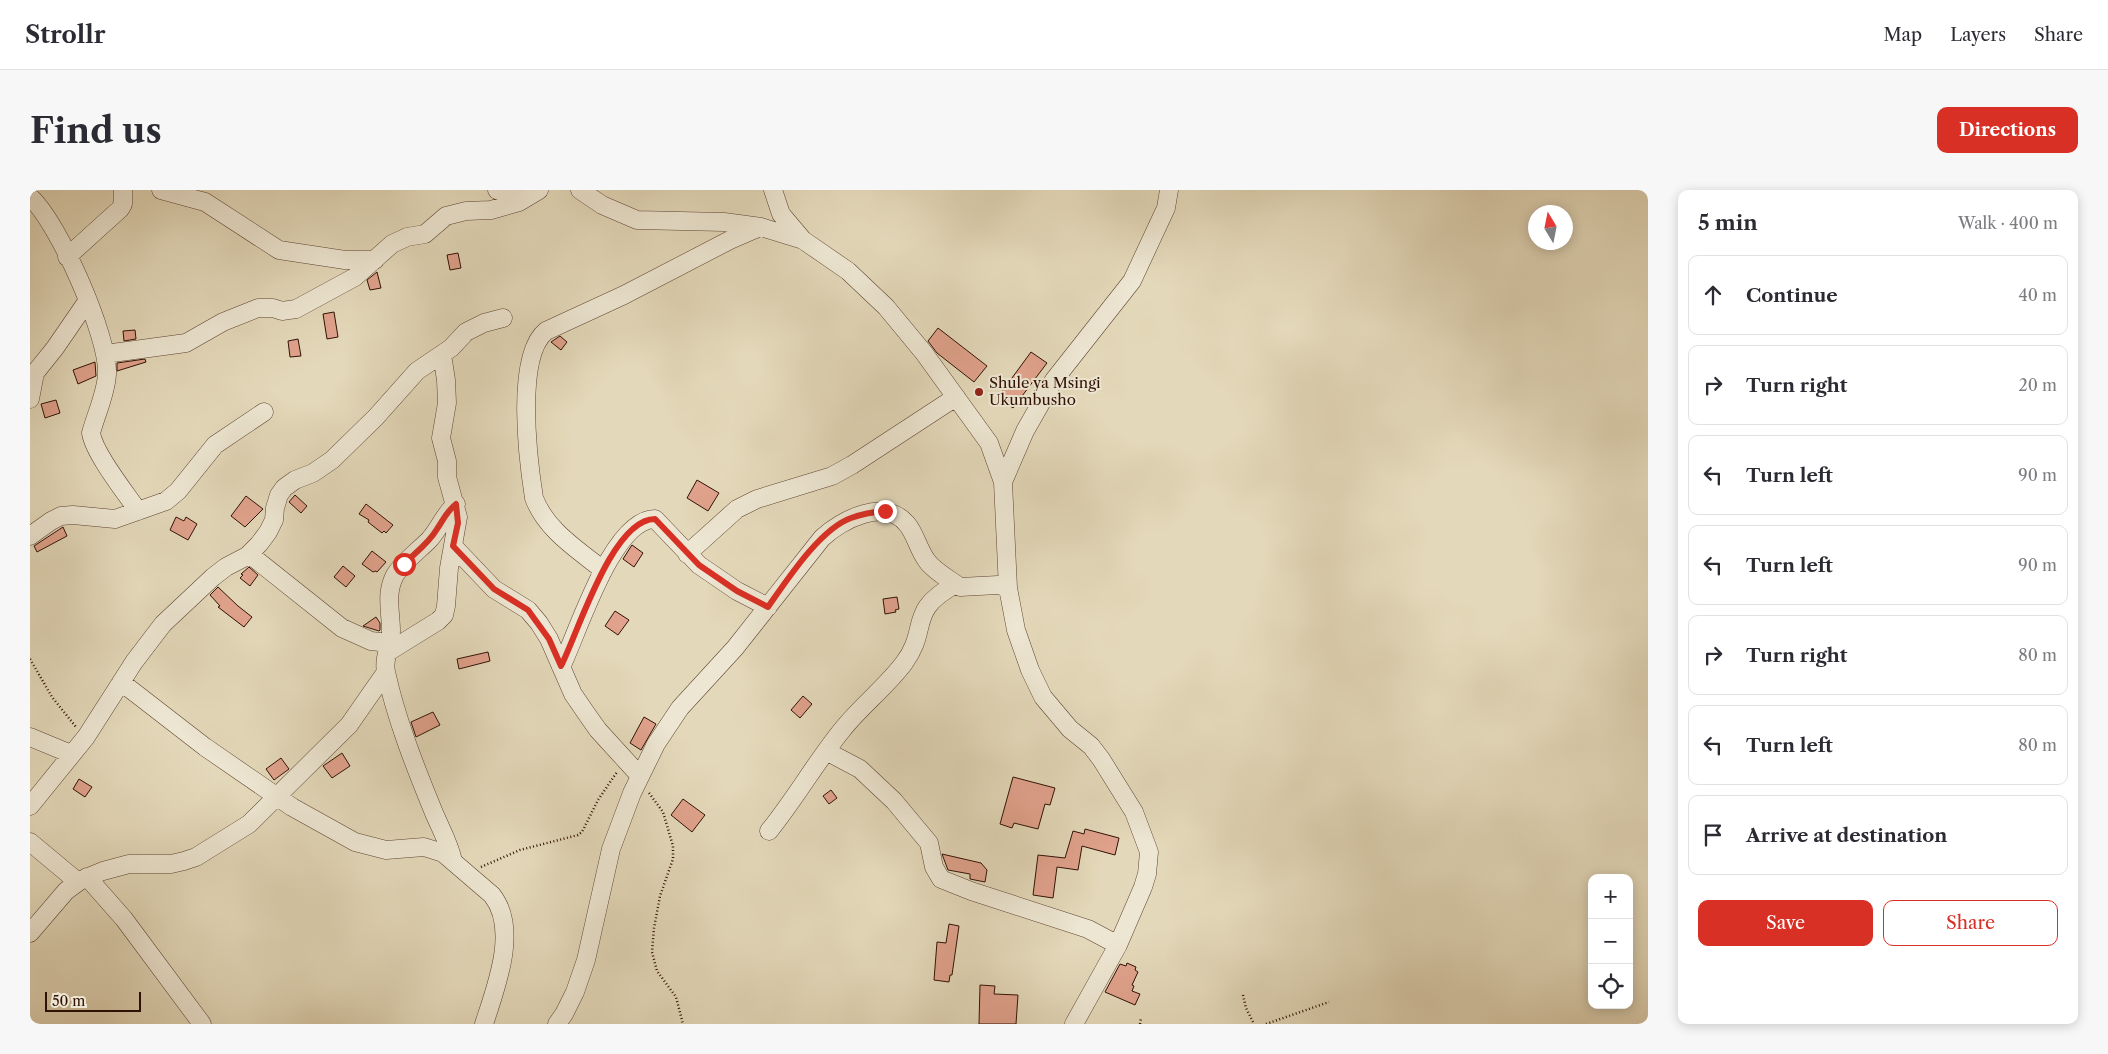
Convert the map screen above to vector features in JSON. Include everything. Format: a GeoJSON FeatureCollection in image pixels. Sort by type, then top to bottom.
{"type":"FeatureCollection","features":[{"type":"Feature","properties":{"kind":"street"},"geometry":{"type":"LineString","coordinates":[[67,257],[120,209],[123,204],[123,190]]}},
{"type":"Feature","properties":{"kind":"street"},"geometry":{"type":"LineString","coordinates":[[161,190],[208,196],[279,250],[345,260],[375,260]]}},
{"type":"Feature","properties":{"kind":"street"},"geometry":{"type":"LineString","coordinates":[[498,190],[505,193],[512,190]]}},
{"type":"Feature","properties":{"kind":"street"},"geometry":{"type":"LineString","coordinates":[[105,354],[186,343],[223,322],[258,308],[273,308],[282,311],[296,309],[344,284],[392,244],[425,234],[446,216],[466,211],[491,210],[519,202],[539,190]]}},
{"type":"Feature","properties":{"kind":"street"},"geometry":{"type":"LineString","coordinates":[[580,190],[602,205],[637,220],[724,222],[761,227],[803,240]]}},
{"type":"Feature","properties":{"kind":"street"},"geometry":{"type":"LineString","coordinates":[[773,190],[781,214],[803,240],[848,271],[886,308],[924,353],[988,443],[1003,482],[1008,588],[1016,630],[1030,670],[1044,697],[1070,729],[1091,746],[1101,759],[1134,812],[1149,852],[1147,874],[1143,887],[1118,945],[1074,1024]]}},
{"type":"Feature","properties":{"kind":"street"},"geometry":{"type":"LineString","coordinates":[[1003,482],[1025,431],[1054,380],[1132,280],[1166,208],[1169,190]]}},
{"type":"Feature","properties":{"kind":"street"},"geometry":{"type":"LineString","coordinates":[[30,197],[49,222],[88,300],[96,322],[105,354],[107,376],[91,433],[92,440],[97,453],[106,463],[138,511]]}},
{"type":"Feature","properties":{"kind":"street"},"geometry":{"type":"LineString","coordinates":[[603,570],[548,523],[534,498],[527,417],[527,382],[535,345],[539,337],[546,331],[624,296],[730,240],[761,227]]}},
{"type":"Feature","properties":{"kind":"street"},"geometry":{"type":"LineString","coordinates":[[30,398],[35,373],[88,300]]}},
{"type":"Feature","properties":{"kind":"street"},"geometry":{"type":"LineString","coordinates":[[30,806],[86,737],[148,643],[179,607],[226,567],[249,554],[268,532],[274,520],[279,495],[284,488],[295,480],[314,473],[332,460],[418,371],[442,354],[472,328],[503,318]]}},
{"type":"Feature","properties":{"kind":"street"},"geometry":{"type":"LineString","coordinates":[[249,554],[342,628],[388,648],[427,630],[444,615],[458,523],[456,504],[447,477],[447,461],[441,438],[447,397],[442,354]]}},
{"type":"Feature","properties":{"kind":"street"},"geometry":{"type":"LineString","coordinates":[[687,554],[738,509],[756,499],[794,488],[845,469],[956,397]]}},
{"type":"Feature","properties":{"kind":"street"},"geometry":{"type":"LineString","coordinates":[[30,536],[51,521],[65,515],[109,520],[152,507],[172,497],[215,445],[264,412]]}},
{"type":"Feature","properties":{"kind":"street"},"geometry":{"type":"LineString","coordinates":[[453,861],[447,839],[432,809],[407,743],[386,672],[391,633],[388,599],[396,575],[429,540],[438,529],[447,511],[456,504]]}},
{"type":"Feature","properties":{"kind":"street"},"geometry":{"type":"LineString","coordinates":[[556,1024],[564,1014],[581,976],[611,849],[639,778],[656,744],[680,708],[729,655],[804,560],[833,528],[850,518],[885,511],[905,522],[914,534],[927,561],[960,587],[998,585],[1008,588]]}},
{"type":"Feature","properties":{"kind":"street"},"geometry":{"type":"LineString","coordinates":[[561,666],[603,570],[636,524],[648,519],[658,521],[687,554],[712,575],[768,607]]}},
{"type":"Feature","properties":{"kind":"street"},"geometry":{"type":"LineString","coordinates":[[453,546],[494,589],[528,610],[549,639],[574,694],[586,713],[639,778]]}},
{"type":"Feature","properties":{"kind":"street"},"geometry":{"type":"LineString","coordinates":[[769,831],[789,807],[826,751],[857,712],[890,680],[904,663],[914,648],[923,611],[940,592],[956,584]]}},
{"type":"Feature","properties":{"kind":"street"},"geometry":{"type":"LineString","coordinates":[[30,934],[66,892],[82,879],[129,864],[171,864],[196,857],[248,824],[349,725],[386,672]]}},
{"type":"Feature","properties":{"kind":"street"},"geometry":{"type":"LineString","coordinates":[[122,682],[205,747],[275,796],[355,842],[386,850],[415,846],[430,848],[443,853],[467,875],[480,883],[496,899],[506,940],[484,1024]]}},
{"type":"Feature","properties":{"kind":"street"},"geometry":{"type":"LineString","coordinates":[[30,737],[71,754]]}},
{"type":"Feature","properties":{"kind":"street"},"geometry":{"type":"LineString","coordinates":[[826,751],[860,769],[894,801],[929,843],[934,867],[941,879],[971,891],[1088,929],[1118,945]]}},
{"type":"Feature","properties":{"kind":"street"},"geometry":{"type":"LineString","coordinates":[[30,842],[82,879],[124,918],[202,1024]]}},
{"type":"Feature","properties":{"kind":"path"},"geometry":{"type":"LineString","coordinates":[[30,659],[52,697],[86,737]]}},
{"type":"Feature","properties":{"kind":"path"},"geometry":{"type":"LineString","coordinates":[[467,875],[520,850],[578,835],[582,832],[598,800],[625,760]]}},
{"type":"Feature","properties":{"kind":"path"},"geometry":{"type":"LineString","coordinates":[[639,778],[654,798],[669,828],[672,859],[660,896],[652,952],[657,971],[676,997],[683,1024]]}},
{"type":"Feature","properties":{"kind":"path"},"geometry":{"type":"LineString","coordinates":[[1243,995],[1246,1008],[1254,1024]]}},
{"type":"Feature","properties":{"kind":"path"},"geometry":{"type":"LineString","coordinates":[[1266,1024],[1328,1002]]}},
{"type":"Feature","properties":{"kind":"path"},"geometry":{"type":"LineString","coordinates":[[1140,1024],[1141,1018]]}},
{"type":"Feature","properties":{"kind":"building"},"geometry":{"type":"Polygon","coordinates":[[[458,253],[461,268],[450,270],[447,255],[458,253]]]}},
{"type":"Feature","properties":{"kind":"building"},"geometry":{"type":"Polygon","coordinates":[[[377,272],[381,288],[370,290],[367,280],[377,272]]]}},
{"type":"Feature","properties":{"kind":"building"},"geometry":{"type":"Polygon","coordinates":[[[334,312],[338,337],[327,339],[323,314],[334,312]]]}},
{"type":"Feature","properties":{"kind":"building"},"geometry":{"type":"Polygon","coordinates":[[[938,328],[987,366],[974,382],[937,353],[928,341],[938,328]]]}},
{"type":"Feature","properties":{"kind":"building"},"geometry":{"type":"Polygon","coordinates":[[[135,330],[136,339],[124,341],[123,331],[135,330]]]}},
{"type":"Feature","properties":{"kind":"building"},"geometry":{"type":"Polygon","coordinates":[[[560,336],[567,342],[561,350],[551,342],[560,336]]]}},
{"type":"Feature","properties":{"kind":"building"},"geometry":{"type":"Polygon","coordinates":[[[298,339],[301,356],[290,357],[288,341],[298,339]]]}},
{"type":"Feature","properties":{"kind":"building"},"geometry":{"type":"Polygon","coordinates":[[[1031,352],[1047,363],[1013,408],[998,397],[1031,352]]]}},
{"type":"Feature","properties":{"kind":"building"},"geometry":{"type":"Polygon","coordinates":[[[145,359],[146,362],[117,371],[117,363],[145,359]]]}},
{"type":"Feature","properties":{"kind":"building"},"geometry":{"type":"Polygon","coordinates":[[[95,362],[96,376],[78,384],[73,370],[95,362]]]}},
{"type":"Feature","properties":{"kind":"building"},"geometry":{"type":"Polygon","coordinates":[[[56,400],[60,413],[45,418],[41,404],[56,400]]]}},
{"type":"Feature","properties":{"kind":"building"},"geometry":{"type":"Polygon","coordinates":[[[697,480],[719,493],[708,511],[687,498],[697,480]]]}},
{"type":"Feature","properties":{"kind":"building"},"geometry":{"type":"Polygon","coordinates":[[[295,495],[307,506],[301,513],[289,502],[295,495]]]}},
{"type":"Feature","properties":{"kind":"building"},"geometry":{"type":"Polygon","coordinates":[[[246,496],[263,509],[245,527],[231,516],[246,496]]]}},
{"type":"Feature","properties":{"kind":"building"},"geometry":{"type":"Polygon","coordinates":[[[366,504],[393,525],[386,533],[384,531],[382,533],[368,522],[369,520],[359,514],[366,504]]]}},
{"type":"Feature","properties":{"kind":"building"},"geometry":{"type":"Polygon","coordinates":[[[176,517],[184,521],[186,517],[197,524],[188,540],[170,530],[176,517]]]}},
{"type":"Feature","properties":{"kind":"building"},"geometry":{"type":"Polygon","coordinates":[[[63,527],[67,536],[37,552],[34,546],[63,527]]]}},
{"type":"Feature","properties":{"kind":"building"},"geometry":{"type":"Polygon","coordinates":[[[632,545],[643,553],[634,567],[623,559],[632,545]]]}},
{"type":"Feature","properties":{"kind":"building"},"geometry":{"type":"Polygon","coordinates":[[[372,551],[386,562],[377,572],[373,572],[362,564],[372,551]]]}},
{"type":"Feature","properties":{"kind":"building"},"geometry":{"type":"Polygon","coordinates":[[[343,566],[355,576],[346,587],[334,577],[343,566]]]}},
{"type":"Feature","properties":{"kind":"building"},"geometry":{"type":"Polygon","coordinates":[[[249,567],[258,575],[250,586],[240,578],[243,575],[241,574],[249,567]]]}},
{"type":"Feature","properties":{"kind":"building"},"geometry":{"type":"Polygon","coordinates":[[[218,587],[252,617],[244,627],[218,607],[220,606],[210,595],[218,587]]]}},
{"type":"Feature","properties":{"kind":"building"},"geometry":{"type":"Polygon","coordinates":[[[897,597],[899,609],[895,610],[896,612],[885,614],[883,599],[897,597]]]}},
{"type":"Feature","properties":{"kind":"building"},"geometry":{"type":"Polygon","coordinates":[[[615,611],[629,620],[618,635],[605,626],[615,611]]]}},
{"type":"Feature","properties":{"kind":"building"},"geometry":{"type":"Polygon","coordinates":[[[376,617],[380,623],[379,631],[363,626],[376,617]]]}},
{"type":"Feature","properties":{"kind":"building"},"geometry":{"type":"Polygon","coordinates":[[[488,652],[490,661],[459,669],[457,659],[488,652]]]}},
{"type":"Feature","properties":{"kind":"building"},"geometry":{"type":"Polygon","coordinates":[[[803,696],[812,704],[800,718],[791,710],[803,696]]]}},
{"type":"Feature","properties":{"kind":"building"},"geometry":{"type":"Polygon","coordinates":[[[433,712],[440,725],[416,737],[411,722],[433,712]]]}},
{"type":"Feature","properties":{"kind":"building"},"geometry":{"type":"Polygon","coordinates":[[[644,717],[656,724],[641,750],[630,743],[644,717]]]}},
{"type":"Feature","properties":{"kind":"building"},"geometry":{"type":"Polygon","coordinates":[[[342,753],[350,766],[332,778],[323,766],[342,753]]]}},
{"type":"Feature","properties":{"kind":"building"},"geometry":{"type":"Polygon","coordinates":[[[281,758],[289,769],[274,780],[266,769],[281,758]]]}},
{"type":"Feature","properties":{"kind":"building"},"geometry":{"type":"Polygon","coordinates":[[[1013,777],[1055,788],[1050,805],[1045,804],[1038,829],[1014,823],[1012,828],[1000,824],[1013,777]]]}},
{"type":"Feature","properties":{"kind":"building"},"geometry":{"type":"Polygon","coordinates":[[[79,779],[92,787],[85,797],[73,789],[79,779]]]}},
{"type":"Feature","properties":{"kind":"building"},"geometry":{"type":"Polygon","coordinates":[[[831,790],[837,798],[829,804],[823,796],[831,790]]]}},
{"type":"Feature","properties":{"kind":"building"},"geometry":{"type":"Polygon","coordinates":[[[683,799],[705,815],[692,832],[671,815],[683,799]]]}},
{"type":"Feature","properties":{"kind":"building"},"geometry":{"type":"Polygon","coordinates":[[[1085,829],[1119,838],[1115,855],[1082,846],[1078,870],[1057,867],[1053,898],[1033,895],[1038,855],[1065,858],[1073,831],[1084,834],[1085,829]]]}},
{"type":"Feature","properties":{"kind":"building"},"geometry":{"type":"Polygon","coordinates":[[[942,854],[981,863],[987,870],[985,882],[970,879],[970,874],[948,870],[942,854]]]}},
{"type":"Feature","properties":{"kind":"building"},"geometry":{"type":"Polygon","coordinates":[[[949,924],[959,926],[952,975],[950,975],[949,982],[934,980],[937,942],[946,943],[949,924]]]}},
{"type":"Feature","properties":{"kind":"building"},"geometry":{"type":"Polygon","coordinates":[[[1127,963],[1136,967],[1135,970],[1138,972],[1132,985],[1134,986],[1132,991],[1140,994],[1135,1005],[1105,992],[1120,964],[1126,966],[1127,963]]]}},
{"type":"Feature","properties":{"kind":"building"},"geometry":{"type":"Polygon","coordinates":[[[980,985],[995,986],[994,994],[1018,995],[1016,1024],[979,1024],[980,985]]]}},
{"type":"Feature","properties":{"kind":"place","name":"Shule ya Msingi Ukumbusho"},"geometry":{"type":"Point","coordinates":[979,392]}},
{"type":"Feature","properties":{"kind":"route"},"geometry":{"type":"LineString","coordinates":[[404,564],[429,540],[438,529],[444,515],[456,504],[458,523],[453,546],[494,589],[528,610],[549,639],[561,666],[578,631],[597,581],[608,561],[636,524],[643,520],[655,519],[658,521],[699,565],[737,591],[768,607],[783,585],[822,538],[833,528],[850,518],[885,511]]}}]}
